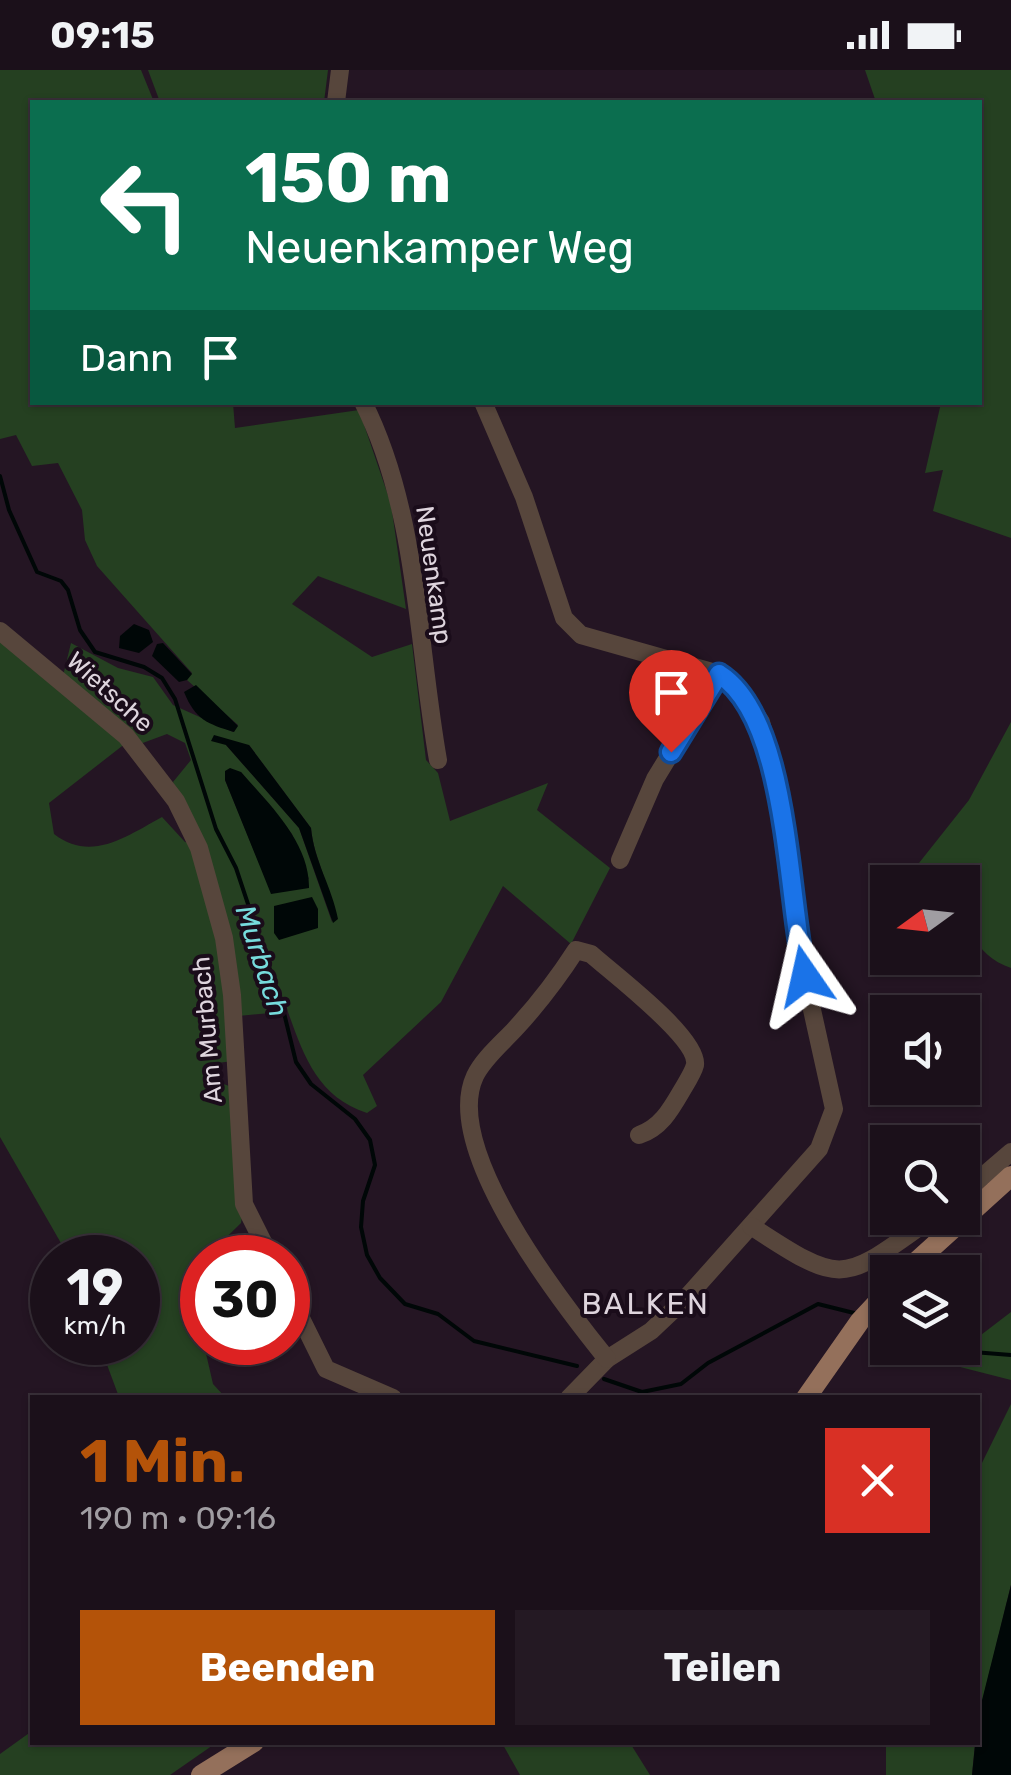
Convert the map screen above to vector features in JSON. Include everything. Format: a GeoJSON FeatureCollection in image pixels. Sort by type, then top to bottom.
{"type":"FeatureCollection","features":[{"type":"Feature","properties":{"kind":"main road"},"geometry":{"type":"LineString","coordinates":[[924,1255],[1011,1176]]}},
{"type":"Feature","properties":{"kind":"main road"},"geometry":{"type":"LineString","coordinates":[[808,1395],[870,1310]]}},
{"type":"Feature","properties":{"kind":"main road"},"geometry":{"type":"LineString","coordinates":[[201,1775],[249,1745]]}},
{"type":"Feature","properties":{"kind":"street"},"geometry":{"type":"LineString","coordinates":[[336,100],[340,70]]}},
{"type":"Feature","properties":{"kind":"street","name":"Neuenkamp"},"geometry":{"type":"LineString","coordinates":[[364,405],[383,445],[400,505],[438,760]]}},
{"type":"Feature","properties":{"kind":"street"},"geometry":{"type":"LineString","coordinates":[[484,405],[524,497],[564,618],[580,635],[719,674],[738,686],[765,737],[798,942],[834,1109],[820,1147],[751,1226],[670,1314],[606,1359],[572,1395]]}},
{"type":"Feature","properties":{"kind":"street","name":"Wietsche"},"geometry":{"type":"LineString","coordinates":[[0,632],[126,736],[176,801]]}},
{"type":"Feature","properties":{"kind":"street"},"geometry":{"type":"LineString","coordinates":[[620,860],[655,778],[719,674]]}},
{"type":"Feature","properties":{"kind":"street","name":"Am Murbach"},"geometry":{"type":"LineString","coordinates":[[176,801],[199,848],[224,938],[236,1054],[244,1204],[259,1235]]}},
{"type":"Feature","properties":{"kind":"street"},"geometry":{"type":"LineString","coordinates":[[606,1359],[558,1298],[502,1210],[466,1120],[466,1101],[476,1073],[550,989],[576,950],[591,954],[678,1031],[692,1050],[695,1064],[675,1102],[656,1129],[640,1135]]}},
{"type":"Feature","properties":{"kind":"street"},"geometry":{"type":"LineString","coordinates":[[980,1179],[1011,1152]]}},
{"type":"Feature","properties":{"kind":"street"},"geometry":{"type":"LineString","coordinates":[[751,1226],[815,1268],[848,1271],[905,1235]]}},
{"type":"Feature","properties":{"kind":"street"},"geometry":{"type":"LineString","coordinates":[[310,1337],[326,1370],[386,1395]]}},
{"type":"Feature","properties":{"kind":"green space"},"geometry":{"type":"Polygon","coordinates":[[[0,70],[141,70],[153,100],[30,100],[30,405],[233,405],[235,428],[359,410],[391,504],[406,609],[318,576],[292,604],[372,657],[412,644],[426,760],[438,773],[450,821],[548,783],[537,810],[610,868],[571,944],[503,886],[441,1002],[363,1075],[377,1106],[367,1113],[328,1090],[315,1073],[272,972],[270,1013],[228,1017],[233,1061],[210,1064],[215,1081],[232,1087],[247,1186],[241,1223],[229,1235],[180,1235],[180,1365],[209,1365],[213,1384],[223,1395],[118,1395],[107,1365],[160,1365],[160,1235],[56,1235],[0,1137],[0,639],[126,743],[49,803],[54,834],[68,842],[82,846],[109,844],[162,817],[185,842],[198,845],[199,837],[173,782],[191,760],[185,743],[167,734],[140,744],[63,676],[71,643],[118,668],[153,677],[173,705],[233,732],[238,725],[187,680],[192,673],[97,566],[85,540],[82,510],[58,463],[32,466],[16,435],[0,439],[0,70]],[[226,745],[299,828],[332,922],[330,898],[311,828],[249,745],[226,745]],[[241,772],[225,780],[259,863],[309,879],[292,834],[241,772]]]}},
{"type":"Feature","properties":{"kind":"green space"},"geometry":{"type":"Polygon","coordinates":[[[148,70],[328,70],[324,100],[159,100],[148,70]]]}},
{"type":"Feature","properties":{"kind":"green space"},"geometry":{"type":"Polygon","coordinates":[[[865,70],[1011,70],[1011,538],[933,511],[943,470],[925,473],[941,405],[982,405],[982,100],[875,100],[865,70]]]}},
{"type":"Feature","properties":{"kind":"green space"},"geometry":{"type":"Polygon","coordinates":[[[1011,722],[1011,968],[980,946],[980,865],[909,865],[919,863],[969,800],[1011,722]]]}},
{"type":"Feature","properties":{"kind":"green space"},"geometry":{"type":"Polygon","coordinates":[[[1011,1312],[1011,1380],[952,1365],[980,1365],[980,1336],[1011,1312]]]}},
{"type":"Feature","properties":{"kind":"green space"},"geometry":{"type":"Polygon","coordinates":[[[1011,1404],[1011,1585],[980,1711],[980,1467],[1011,1404]]]}},
{"type":"Feature","properties":{"kind":"green space"},"geometry":{"type":"Polygon","coordinates":[[[30,1732],[30,1745],[213,1745],[170,1775],[0,1775],[0,1754],[30,1732]]]}},
{"type":"Feature","properties":{"kind":"green space"},"geometry":{"type":"Polygon","coordinates":[[[503,1745],[631,1745],[650,1775],[520,1775],[503,1745]]]}},
{"type":"Feature","properties":{"kind":"green space"},"geometry":{"type":"Polygon","coordinates":[[[886,1745],[975,1745],[972,1775],[886,1775],[886,1745]]]}},
{"type":"Feature","properties":{"kind":"shaded area"},"geometry":{"type":"Polygon","coordinates":[[[134,624],[149,630],[153,642],[139,653],[119,648],[120,636],[134,624]]]}},
{"type":"Feature","properties":{"kind":"shaded area"},"geometry":{"type":"Polygon","coordinates":[[[163,643],[192,674],[187,680],[179,682],[152,656],[157,644],[163,643]]]}},
{"type":"Feature","properties":{"kind":"shaded area"},"geometry":{"type":"Polygon","coordinates":[[[196,685],[238,726],[234,732],[209,723],[193,709],[184,692],[196,685]]]}},
{"type":"Feature","properties":{"kind":"shaded area"},"geometry":{"type":"Polygon","coordinates":[[[214,735],[249,745],[311,828],[338,919],[333,923],[299,828],[226,745],[211,741],[214,735]]]}},
{"type":"Feature","properties":{"kind":"shaded area"},"geometry":{"type":"Polygon","coordinates":[[[230,768],[241,772],[286,825],[303,855],[309,888],[271,894],[225,780],[225,771],[230,768]]]}},
{"type":"Feature","properties":{"kind":"shaded area"},"geometry":{"type":"Polygon","coordinates":[[[312,897],[318,909],[318,928],[279,940],[274,933],[274,906],[312,897]]]}},
{"type":"Feature","properties":{"kind":"shaded area"},"geometry":{"type":"Polygon","coordinates":[[[1011,1585],[1011,1775],[972,1775],[975,1745],[980,1745],[980,1708],[1011,1585]]]}},
{"type":"Feature","properties":{"kind":"waterway","name":"Murbach"},"geometry":{"type":"LineString","coordinates":[[0,476],[9,510],[37,572],[61,581],[68,590],[80,630],[95,652],[144,667],[162,678],[175,699],[216,829],[236,868],[283,1009],[296,1062],[311,1084],[355,1119],[370,1140],[375,1165],[363,1201],[361,1227],[367,1255],[380,1278],[405,1304],[438,1314],[474,1341],[577,1366]]}},
{"type":"Feature","properties":{"kind":"waterway","name":"Murbach"},"geometry":{"type":"LineString","coordinates":[[604,1379],[642,1392],[681,1384],[708,1363],[818,1304],[854,1313]]}},
{"type":"Feature","properties":{"kind":"waterway","name":"Murbach"},"geometry":{"type":"LineString","coordinates":[[980,1353],[1011,1355]]}},
{"type":"Feature","properties":{"kind":"district","name":"BALKEN"},"geometry":{"type":"Point","coordinates":[646,1304]}},
{"type":"Feature","properties":{"kind":"route"},"geometry":{"type":"LineString","coordinates":[[671,752],[719,674],[738,686],[761,722],[772,767],[805,976]]}}]}
